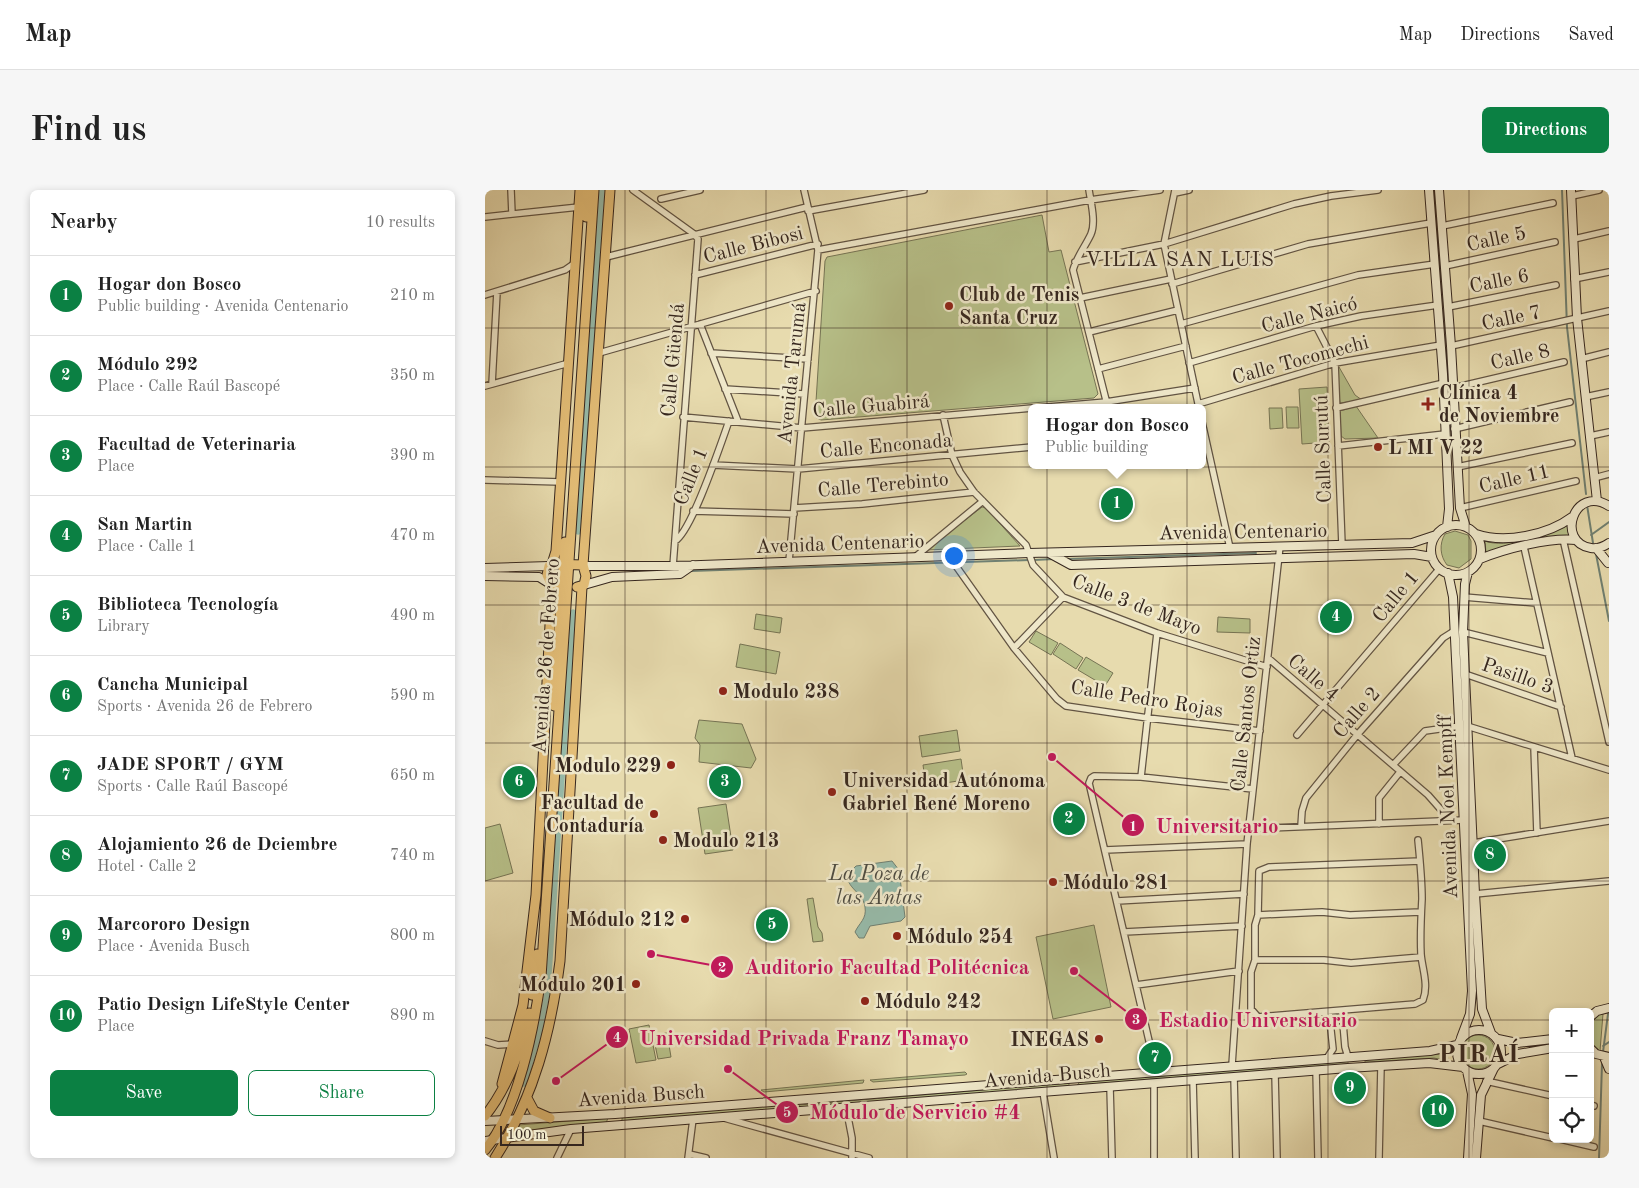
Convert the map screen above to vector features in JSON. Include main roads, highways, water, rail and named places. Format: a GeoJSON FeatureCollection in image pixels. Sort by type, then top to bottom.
{"type":"FeatureCollection","features":[{"type":"Feature","properties":{"kind":"main road","name":"Avenida 26 de Febrero"},"geometry":{"type":"LineString","coordinates":[[485,1150],[489,1141],[505,1119],[526,1052],[541,977],[558,586],[547,575],[556,551],[580,190]]}},
{"type":"Feature","properties":{"kind":"main road","name":"Avenida 26 de Febrero"},"geometry":{"type":"LineString","coordinates":[[566,564],[587,190]]}},
{"type":"Feature","properties":{"kind":"main road","name":"Avenida 26 de Febrero"},"geometry":{"type":"LineString","coordinates":[[500,1092],[527,981],[536,895],[558,586],[566,564],[594,190]]}},
{"type":"Feature","properties":{"kind":"main road","name":"Avenida 26 de Febrero"},"geometry":{"type":"LineString","coordinates":[[495,1158],[527,1098],[545,1044],[554,1005],[560,961],[583,586],[586,576],[583,566],[610,190]]}},
{"type":"Feature","properties":{"kind":"main road"},"geometry":{"type":"LineString","coordinates":[[1429,190],[1444,383],[1449,509],[1447,526]]}},
{"type":"Feature","properties":{"kind":"main road"},"geometry":{"type":"LineString","coordinates":[[1431,223],[1436,216],[1439,191]]}},
{"type":"Feature","properties":{"kind":"main road"},"geometry":{"type":"LineString","coordinates":[[1439,191],[1449,307],[1454,429],[1460,508],[1466,527]]}},
{"type":"Feature","properties":{"kind":"main road"},"geometry":{"type":"LineString","coordinates":[[1572,193],[1574,319],[1581,358],[1597,501]]}},
{"type":"Feature","properties":{"kind":"main road"},"geometry":{"type":"LineString","coordinates":[[1431,223],[1438,233],[1441,254],[1445,263]]}},
{"type":"Feature","properties":{"kind":"main road"},"geometry":{"type":"LineString","coordinates":[[1439,314],[1447,340],[1451,346]]}},
{"type":"Feature","properties":{"kind":"main road"},"geometry":{"type":"LineString","coordinates":[[1443,374],[1447,353],[1451,346]]}},
{"type":"Feature","properties":{"kind":"main road"},"geometry":{"type":"LineString","coordinates":[[1445,434],[1451,423],[1454,401]]}},
{"type":"Feature","properties":{"kind":"main road"},"geometry":{"type":"LineString","coordinates":[[1445,434],[1451,443],[1453,461],[1457,467]]}},
{"type":"Feature","properties":{"kind":"main road"},"geometry":{"type":"LineString","coordinates":[[1576,540],[1571,529],[1572,517],[1577,509],[1585,503],[1597,501],[1609,506]]}},
{"type":"Feature","properties":{"kind":"main road"},"geometry":{"type":"LineString","coordinates":[[1572,517],[1550,529],[1502,539],[1476,534],[1466,527],[1459,525],[1447,526],[1436,534],[1431,549],[1433,557],[1440,568],[1447,573],[1455,574],[1468,572],[1479,559],[1499,552],[1563,539],[1576,540],[1587,547],[1597,548],[1609,543]]}},
{"type":"Feature","properties":{"kind":"main road","name":"Avenida Centenario"},"geometry":{"type":"LineString","coordinates":[[583,566],[673,566],[689,569],[789,560],[915,557],[955,561],[1029,557],[1049,552],[1412,543],[1436,534]]}},
{"type":"Feature","properties":{"kind":"main road"},"geometry":{"type":"LineString","coordinates":[[1476,534],[1481,546],[1479,559]]}},
{"type":"Feature","properties":{"kind":"main road"},"geometry":{"type":"LineString","coordinates":[[1597,548],[1609,566]]}},
{"type":"Feature","properties":{"kind":"main road","name":"Avenida Centenario"},"geometry":{"type":"LineString","coordinates":[[1049,552],[1071,565],[1415,554],[1433,557]]}},
{"type":"Feature","properties":{"kind":"main road"},"geometry":{"type":"LineString","coordinates":[[1609,552],[1609,566]]}},
{"type":"Feature","properties":{"kind":"main road"},"geometry":{"type":"LineString","coordinates":[[485,568],[566,564],[583,566]]}},
{"type":"Feature","properties":{"kind":"main road"},"geometry":{"type":"LineString","coordinates":[[517,567],[517,576]]}},
{"type":"Feature","properties":{"kind":"main road","name":"Avenida Centenario"},"geometry":{"type":"LineString","coordinates":[[583,586],[612,577],[676,575],[689,569]]}},
{"type":"Feature","properties":{"kind":"main road","name":"Avenida Noel Kempff"},"geometry":{"type":"LineString","coordinates":[[1468,572],[1464,597],[1465,674],[1463,726],[1470,781],[1482,1009],[1491,1033]]}},
{"type":"Feature","properties":{"kind":"main road","name":"Avenida Noel Kempff"},"geometry":{"type":"LineString","coordinates":[[1447,573],[1453,597],[1458,687],[1461,693],[1463,720],[1465,862],[1472,1005],[1459,1042]]}},
{"type":"Feature","properties":{"kind":"main road"},"geometry":{"type":"LineString","coordinates":[[485,576],[539,577],[558,586],[583,586]]}},
{"type":"Feature","properties":{"kind":"main road","name":"Avenida 26 de Febrero"},"geometry":{"type":"LineString","coordinates":[[487,1112],[508,1080],[519,1052],[532,1002],[545,864],[558,586]]}},
{"type":"Feature","properties":{"kind":"main road"},"geometry":{"type":"LineString","coordinates":[[1464,822],[1466,840],[1473,844]]}},
{"type":"Feature","properties":{"kind":"main road"},"geometry":{"type":"LineString","coordinates":[[1465,862],[1472,866],[1475,882]]}},
{"type":"Feature","properties":{"kind":"main road"},"geometry":{"type":"LineString","coordinates":[[536,895],[545,864]]}},
{"type":"Feature","properties":{"kind":"main road"},"geometry":{"type":"LineString","coordinates":[[1594,1014],[1601,1009],[1609,1008]]}},
{"type":"Feature","properties":{"kind":"main road"},"geometry":{"type":"LineString","coordinates":[[1468,1158],[1471,1094],[1465,1069],[1457,1057],[1459,1042],[1475,1030],[1491,1033],[1498,1040],[1501,1054],[1486,1081],[1481,1095],[1477,1158]]}},
{"type":"Feature","properties":{"kind":"main road"},"geometry":{"type":"LineString","coordinates":[[1498,1040],[1517,1043],[1549,1040]]}},
{"type":"Feature","properties":{"kind":"main road","name":"Avenida Busch"},"geometry":{"type":"LineString","coordinates":[[485,1121],[615,1114],[1438,1050],[1459,1042]]}},
{"type":"Feature","properties":{"kind":"main road"},"geometry":{"type":"LineString","coordinates":[[1465,1069],[1479,1074],[1519,1054],[1549,1049]]}},
{"type":"Feature","properties":{"kind":"main road"},"geometry":{"type":"LineString","coordinates":[[1594,1051],[1606,1057],[1609,1069]]}},
{"type":"Feature","properties":{"kind":"main road"},"geometry":{"type":"LineString","coordinates":[[1348,1056],[1351,1062],[1348,1068]]}},
{"type":"Feature","properties":{"kind":"main road"},"geometry":{"type":"LineString","coordinates":[[1362,1056],[1359,1061],[1364,1067]]}},
{"type":"Feature","properties":{"kind":"main road","name":"Avenida Busch"},"geometry":{"type":"LineString","coordinates":[[489,1141],[534,1132],[1316,1070],[1434,1064],[1465,1069]]}},
{"type":"Feature","properties":{"kind":"main road"},"geometry":{"type":"LineString","coordinates":[[1075,1077],[1076,1090]]}},
{"type":"Feature","properties":{"kind":"main road"},"geometry":{"type":"LineString","coordinates":[[527,1098],[534,1110],[551,1118]]}},
{"type":"Feature","properties":{"kind":"main road"},"geometry":{"type":"LineString","coordinates":[[793,1100],[794,1111]]}},
{"type":"Feature","properties":{"kind":"main road"},"geometry":{"type":"LineString","coordinates":[[584,1128],[593,1124],[612,1123],[615,1120],[615,1114]]}},
{"type":"Feature","properties":{"kind":"main road"},"geometry":{"type":"LineString","coordinates":[[1469,1142],[1473,1158]]}},
{"type":"Feature","properties":{"kind":"water","name":"La Poza de las Antas"},"geometry":{"type":"Polygon","coordinates":[[[892,861],[899,870],[905,917],[901,921],[870,926],[864,938],[859,938],[855,932],[864,918],[865,907],[860,896],[849,883],[850,872],[856,866],[892,861]]]}},
{"type":"Feature","properties":{"kind":"waterway"},"geometry":{"type":"LineString","coordinates":[[578,532],[602,190]]}},
{"type":"Feature","properties":{"kind":"waterway"},"geometry":{"type":"LineString","coordinates":[[1562,190],[1567,327],[1586,494]]}},
{"type":"Feature","properties":{"kind":"waterway"},"geometry":{"type":"LineString","coordinates":[[1587,505],[1593,543]]}},
{"type":"Feature","properties":{"kind":"waterway"},"geometry":{"type":"LineString","coordinates":[[1591,535],[1609,522]]}},
{"type":"Feature","properties":{"kind":"waterway"},"geometry":{"type":"LineString","coordinates":[[1066,559],[1256,553]]}},
{"type":"Feature","properties":{"kind":"waterway"},"geometry":{"type":"LineString","coordinates":[[1596,554],[1609,621]]}},
{"type":"Feature","properties":{"kind":"waterway"},"geometry":{"type":"LineString","coordinates":[[1034,560],[1054,559]]}},
{"type":"Feature","properties":{"kind":"waterway"},"geometry":{"type":"LineString","coordinates":[[691,571],[1029,560]]}},
{"type":"Feature","properties":{"kind":"waterway"},"geometry":{"type":"LineString","coordinates":[[524,1084],[539,1034],[548,989],[573,612]]}},
{"type":"Feature","properties":{"kind":"waterway"},"geometry":{"type":"LineString","coordinates":[[1603,1052],[1608,1014]]}},
{"type":"Feature","properties":{"kind":"waterway"},"geometry":{"type":"LineString","coordinates":[[1603,1046],[1609,1042]]}},
{"type":"Feature","properties":{"kind":"waterway"},"geometry":{"type":"LineString","coordinates":[[1599,1158],[1602,1064]]}},
{"type":"Feature","properties":{"kind":"place","name":"Club de Tenis Santa Cruz"},"geometry":{"type":"Point","coordinates":[949,306]}},
{"type":"Feature","properties":{"kind":"place","name":"Clínica 4 de Noviembre"},"geometry":{"type":"Point","coordinates":[1428,404]}},
{"type":"Feature","properties":{"kind":"place","name":"L MI V 22"},"geometry":{"type":"Point","coordinates":[1378,447]}},
{"type":"Feature","properties":{"kind":"place","name":"Hogar don Bosco"},"geometry":{"type":"Point","coordinates":[1117,504]}},
{"type":"Feature","properties":{"kind":"place","name":"San Martin"},"geometry":{"type":"Point","coordinates":[1336,617]}},
{"type":"Feature","properties":{"kind":"place","name":"Modulo 238"},"geometry":{"type":"Point","coordinates":[723,691]}},
{"type":"Feature","properties":{"kind":"place","name":"Universitario"},"geometry":{"type":"Point","coordinates":[1052,757]}},
{"type":"Feature","properties":{"kind":"place","name":"Modulo 229"},"geometry":{"type":"Point","coordinates":[671,765]}},
{"type":"Feature","properties":{"kind":"place","name":"Cancha Municipal"},"geometry":{"type":"Point","coordinates":[519,782]}},
{"type":"Feature","properties":{"kind":"place","name":"Facultad de Veterinaria"},"geometry":{"type":"Point","coordinates":[725,782]}},
{"type":"Feature","properties":{"kind":"place","name":"Universidad Autónoma Gabriel René Moreno"},"geometry":{"type":"Point","coordinates":[832,792]}},
{"type":"Feature","properties":{"kind":"place","name":"Facultad de Contaduría"},"geometry":{"type":"Point","coordinates":[654,814]}},
{"type":"Feature","properties":{"kind":"place","name":"Módulo 292"},"geometry":{"type":"Point","coordinates":[1069,819]}},
{"type":"Feature","properties":{"kind":"place","name":"Modulo 213"},"geometry":{"type":"Point","coordinates":[663,840]}},
{"type":"Feature","properties":{"kind":"place","name":"Alojamiento 26 de Dciembre"},"geometry":{"type":"Point","coordinates":[1490,855]}},
{"type":"Feature","properties":{"kind":"place","name":"Módulo 281"},"geometry":{"type":"Point","coordinates":[1053,882]}},
{"type":"Feature","properties":{"kind":"place","name":"Módulo 212"},"geometry":{"type":"Point","coordinates":[685,919]}},
{"type":"Feature","properties":{"kind":"place","name":"Biblioteca Tecnología"},"geometry":{"type":"Point","coordinates":[772,925]}},
{"type":"Feature","properties":{"kind":"place","name":"Módulo 254"},"geometry":{"type":"Point","coordinates":[897,936]}},
{"type":"Feature","properties":{"kind":"place","name":"Auditorio Facultad Politécnica"},"geometry":{"type":"Point","coordinates":[651,954]}},
{"type":"Feature","properties":{"kind":"place","name":"Estadio Universitario"},"geometry":{"type":"Point","coordinates":[1074,971]}},
{"type":"Feature","properties":{"kind":"place","name":"Módulo 201"},"geometry":{"type":"Point","coordinates":[636,984]}},
{"type":"Feature","properties":{"kind":"place","name":"Módulo 242"},"geometry":{"type":"Point","coordinates":[865,1001]}},
{"type":"Feature","properties":{"kind":"place","name":"INEGAS"},"geometry":{"type":"Point","coordinates":[1099,1039]}},
{"type":"Feature","properties":{"kind":"place","name":"JADE SPORT / GYM"},"geometry":{"type":"Point","coordinates":[1155,1058]}},
{"type":"Feature","properties":{"kind":"place","name":"Módulo de Servicio #4"},"geometry":{"type":"Point","coordinates":[728,1069]}},
{"type":"Feature","properties":{"kind":"place","name":"Universidad Privada Franz Tamayo"},"geometry":{"type":"Point","coordinates":[556,1081]}},
{"type":"Feature","properties":{"kind":"place","name":"Marcororo Design"},"geometry":{"type":"Point","coordinates":[1350,1088]}},
{"type":"Feature","properties":{"kind":"place","name":"Patio Design LifeStyle Center"},"geometry":{"type":"Point","coordinates":[1438,1111]}},
{"type":"Feature","properties":{"kind":"district","name":"VILLA SAN LUIS"},"geometry":{"type":"Point","coordinates":[1180,259]}},
{"type":"Feature","properties":{"kind":"district","name":"PIRAÍ"},"geometry":{"type":"Point","coordinates":[1479,1053]}}]}
